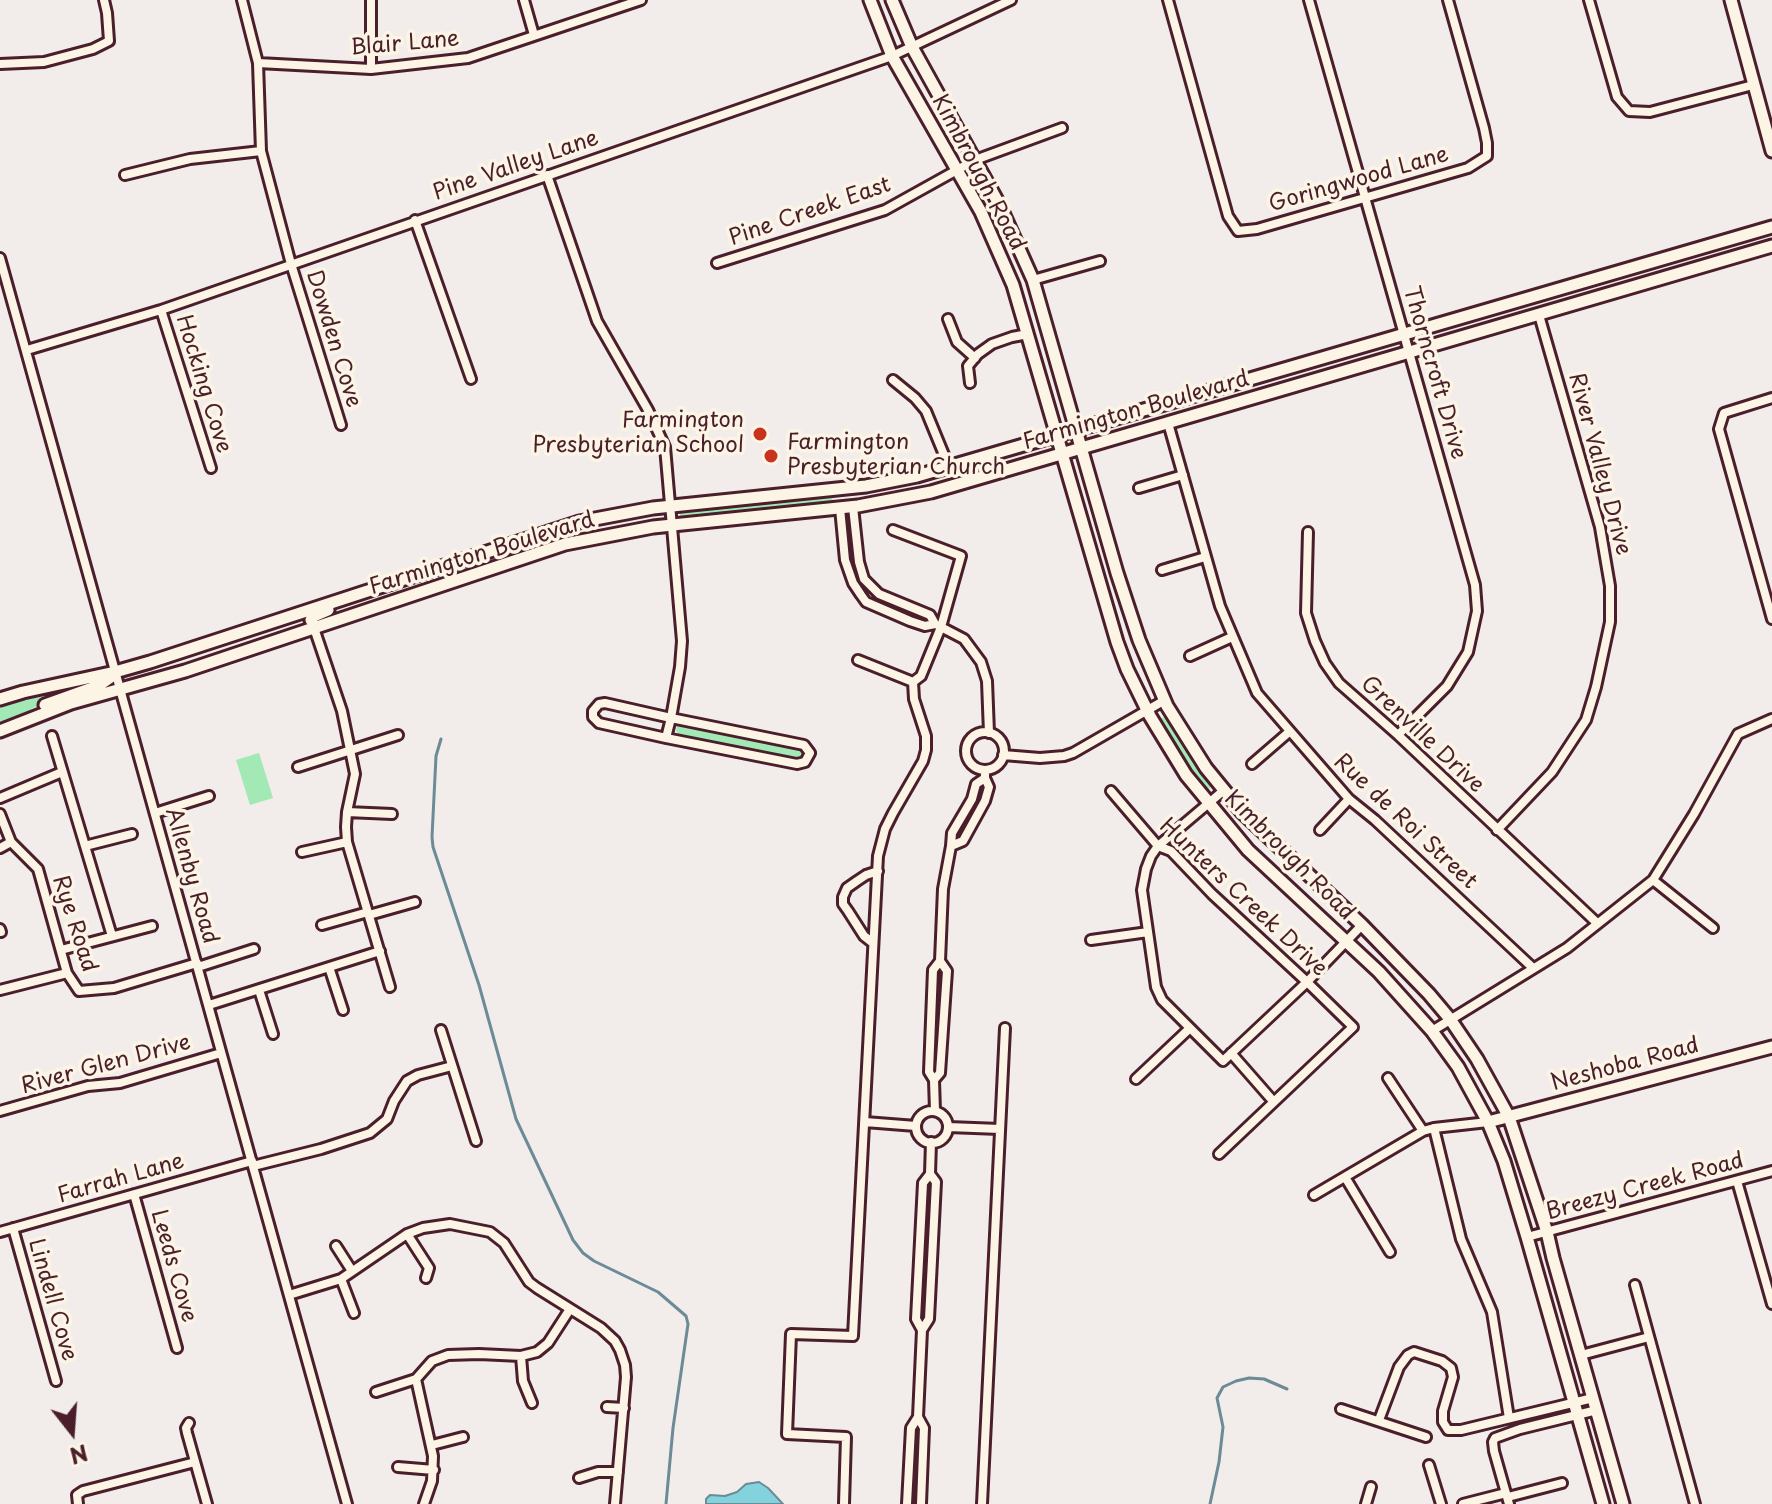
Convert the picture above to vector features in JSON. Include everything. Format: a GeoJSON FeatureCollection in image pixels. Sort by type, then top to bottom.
{"type":"FeatureCollection","features":[{"type":"Feature","properties":{"kind":"street"},"geometry":{"type":"LineString","coordinates":[[0,64],[44,62],[93,49],[109,41],[104,0]]}},
{"type":"Feature","properties":{"kind":"street","name":"Dowden Cove"},"geometry":{"type":"LineString","coordinates":[[242,0],[258,63],[261,151],[291,264],[341,425]]}},
{"type":"Feature","properties":{"kind":"street"},"geometry":{"type":"LineString","coordinates":[[371,0],[371,69]]}},
{"type":"Feature","properties":{"kind":"street"},"geometry":{"type":"LineString","coordinates":[[524,0],[534,35]]}},
{"type":"Feature","properties":{"kind":"street","name":"Blair Lane"},"geometry":{"type":"LineString","coordinates":[[258,63],[371,69],[468,58],[641,0]]}},
{"type":"Feature","properties":{"kind":"street","name":"Kimbrough Road"},"geometry":{"type":"LineString","coordinates":[[870,0],[892,56],[981,212],[1013,285],[1117,642],[1147,710],[1186,775],[1248,850],[1379,972],[1432,1031],[1458,1067],[1488,1122],[1504,1161],[1527,1237],[1603,1504]]}},
{"type":"Feature","properties":{"kind":"street","name":"Kimbrough Road"},"geometry":{"type":"LineString","coordinates":[[892,0],[912,47],[999,204],[1033,280],[1117,573],[1134,627],[1165,700],[1223,791],[1362,925],[1450,1019],[1477,1059],[1509,1117],[1547,1232],[1623,1504]]}},
{"type":"Feature","properties":{"kind":"street","name":"Pine Valley Lane"},"geometry":{"type":"LineString","coordinates":[[27,350],[161,310],[892,56],[1011,0]]}},
{"type":"Feature","properties":{"kind":"street","name":"Goringwood Lane"},"geometry":{"type":"LineString","coordinates":[[1168,0],[1228,216],[1238,231],[1257,229],[1468,168],[1487,156],[1484,128],[1448,0]]}},
{"type":"Feature","properties":{"kind":"street","name":"Thorncroft Drive"},"geometry":{"type":"LineString","coordinates":[[1309,0],[1475,585],[1477,611],[1468,652],[1447,686],[1398,735]]}},
{"type":"Feature","properties":{"kind":"street"},"geometry":{"type":"LineString","coordinates":[[1589,0],[1617,97],[1629,111],[1650,112],[1753,85]]}},
{"type":"Feature","properties":{"kind":"street"},"geometry":{"type":"LineString","coordinates":[[1731,0],[1772,151]]}},
{"type":"Feature","properties":{"kind":"street","name":"Pine Creek East"},"geometry":{"type":"LineString","coordinates":[[717,263],[885,210],[975,160],[1062,128]]}},
{"type":"Feature","properties":{"kind":"street"},"geometry":{"type":"LineString","coordinates":[[125,175],[190,159],[261,151]]}},
{"type":"Feature","properties":{"kind":"street"},"geometry":{"type":"LineString","coordinates":[[547,175],[597,321],[648,410],[665,447],[682,641],[666,738]]}},
{"type":"Feature","properties":{"kind":"street"},"geometry":{"type":"LineString","coordinates":[[415,220],[471,379]]}},
{"type":"Feature","properties":{"kind":"street","name":"Farmington Boulevard"},"geometry":{"type":"LineString","coordinates":[[0,731],[199,646],[311,620],[565,544],[634,530],[760,517],[840,498],[1772,227]]}},
{"type":"Feature","properties":{"kind":"street","name":"Farmington Boulevard"},"geometry":{"type":"LineString","coordinates":[[0,699],[23,692],[185,671],[311,620],[391,583],[566,525],[600,517],[672,506],[840,498],[853,507],[931,492],[1772,246]]}},
{"type":"Feature","properties":{"kind":"street","name":"Allenby Road"},"geometry":{"type":"LineString","coordinates":[[0,258],[347,1504]]}},
{"type":"Feature","properties":{"kind":"street"},"geometry":{"type":"LineString","coordinates":[[1033,280],[1100,261]]}},
{"type":"Feature","properties":{"kind":"street"},"geometry":{"type":"LineString","coordinates":[[1533,297],[1539,315]]}},
{"type":"Feature","properties":{"kind":"street","name":"Hocking Cove"},"geometry":{"type":"LineString","coordinates":[[161,310],[211,468]]}},
{"type":"Feature","properties":{"kind":"street","name":"River Valley Drive"},"geometry":{"type":"LineString","coordinates":[[1497,830],[1552,772],[1586,720],[1610,622],[1610,586],[1600,527],[1539,315]]}},
{"type":"Feature","properties":{"kind":"street"},"geometry":{"type":"LineString","coordinates":[[948,319],[957,342],[975,358]]}},
{"type":"Feature","properties":{"kind":"street"},"geometry":{"type":"LineString","coordinates":[[970,383],[968,366],[978,354],[992,344],[1028,334]]}},
{"type":"Feature","properties":{"kind":"street"},"geometry":{"type":"LineString","coordinates":[[893,380],[926,411],[949,467]]}},
{"type":"Feature","properties":{"kind":"street"},"geometry":{"type":"LineString","coordinates":[[1772,398],[1724,413],[1719,429],[1772,619]]}},
{"type":"Feature","properties":{"kind":"street","name":"Rue de Roi Street"},"geometry":{"type":"LineString","coordinates":[[1168,423],[1220,606],[1257,693],[1349,799],[1533,968]]}},
{"type":"Feature","properties":{"kind":"street"},"geometry":{"type":"LineString","coordinates":[[1139,488],[1183,475]]}},
{"type":"Feature","properties":{"kind":"street"},"geometry":{"type":"LineString","coordinates":[[840,498],[845,560],[853,583],[866,602],[910,621],[938,626],[964,639],[981,662],[987,681],[989,733]]}},
{"type":"Feature","properties":{"kind":"street"},"geometry":{"type":"LineString","coordinates":[[853,507],[864,579],[879,594],[930,615],[938,626]]}},
{"type":"Feature","properties":{"kind":"street"},"geometry":{"type":"LineString","coordinates":[[893,530],[961,556],[921,676],[913,682]]}},
{"type":"Feature","properties":{"kind":"street","name":"Grenville Drive"},"geometry":{"type":"LineString","coordinates":[[1308,532],[1306,613],[1325,663],[1339,683],[1597,923]]}},
{"type":"Feature","properties":{"kind":"street"},"geometry":{"type":"LineString","coordinates":[[1162,570],[1205,557]]}},
{"type":"Feature","properties":{"kind":"street"},"geometry":{"type":"LineString","coordinates":[[311,620],[342,711],[355,774],[347,812],[347,842],[390,987]]}},
{"type":"Feature","properties":{"kind":"street"},"geometry":{"type":"LineString","coordinates":[[1190,656],[1232,637]]}},
{"type":"Feature","properties":{"kind":"street"},"geometry":{"type":"LineString","coordinates":[[858,660],[913,682]]}},
{"type":"Feature","properties":{"kind":"street"},"geometry":{"type":"LineString","coordinates":[[844,1504],[846,1437],[787,1434],[791,1334],[853,1336],[878,856],[885,829],[923,761],[926,750],[926,736],[914,699],[913,682]]}},
{"type":"Feature","properties":{"kind":"street"},"geometry":{"type":"LineString","coordinates":[[1003,755],[1040,758],[1073,753],[1165,700]]}},
{"type":"Feature","properties":{"kind":"street"},"geometry":{"type":"LineString","coordinates":[[605,703],[671,718],[804,745],[809,750],[809,756],[805,762],[797,764],[666,738],[599,723],[593,717],[593,711],[599,704],[605,703]]}},
{"type":"Feature","properties":{"kind":"street"},"geometry":{"type":"LineString","coordinates":[[1432,1031],[1567,948],[1653,880],[1738,734],[1772,719]]}},
{"type":"Feature","properties":{"kind":"street"},"geometry":{"type":"LineString","coordinates":[[1252,764],[1289,732]]}},
{"type":"Feature","properties":{"kind":"street"},"geometry":{"type":"LineString","coordinates":[[935,1111],[934,1080],[929,1072],[933,970],[940,961],[943,889],[952,833],[971,800],[976,784],[985,774],[996,766],[1003,755],[999,739],[989,733],[972,737],[966,748],[968,760],[985,774],[989,787],[963,841],[951,846]]}},
{"type":"Feature","properties":{"kind":"street"},"geometry":{"type":"LineString","coordinates":[[298,767],[398,735]]}},
{"type":"Feature","properties":{"kind":"street"},"geometry":{"type":"LineString","coordinates":[[52,736],[112,936]]}},
{"type":"Feature","properties":{"kind":"street"},"geometry":{"type":"LineString","coordinates":[[0,798],[62,772]]}},
{"type":"Feature","properties":{"kind":"street","name":"Hunters Creek Drive"},"geometry":{"type":"LineString","coordinates":[[1111,791],[1158,846],[1171,851],[1212,894],[1353,1027],[1273,1101]]}},
{"type":"Feature","properties":{"kind":"street"},"geometry":{"type":"LineString","coordinates":[[1223,791],[1158,846],[1146,869],[1142,890],[1156,987],[1162,1000],[1189,1029],[1223,1061],[1362,925]]}},
{"type":"Feature","properties":{"kind":"street"},"geometry":{"type":"LineString","coordinates":[[155,813],[209,796]]}},
{"type":"Feature","properties":{"kind":"street"},"geometry":{"type":"LineString","coordinates":[[1320,830],[1349,799]]}},
{"type":"Feature","properties":{"kind":"street"},"geometry":{"type":"LineString","coordinates":[[971,800],[982,806]]}},
{"type":"Feature","properties":{"kind":"street"},"geometry":{"type":"LineString","coordinates":[[347,812],[392,814]]}},
{"type":"Feature","properties":{"kind":"street"},"geometry":{"type":"LineString","coordinates":[[0,814],[11,842],[0,848]]}},
{"type":"Feature","properties":{"kind":"street"},"geometry":{"type":"LineString","coordinates":[[85,846],[132,834]]}},
{"type":"Feature","properties":{"kind":"street","name":"Rye Road"},"geometry":{"type":"LineString","coordinates":[[11,842],[38,869],[67,973],[79,991],[114,988],[198,965]]}},
{"type":"Feature","properties":{"kind":"street"},"geometry":{"type":"LineString","coordinates":[[302,852],[347,842]]}},
{"type":"Feature","properties":{"kind":"street"},"geometry":{"type":"LineString","coordinates":[[873,943],[864,936],[843,904],[843,897],[847,888],[878,871]]}},
{"type":"Feature","properties":{"kind":"street"},"geometry":{"type":"LineString","coordinates":[[1653,880],[1713,928]]}},
{"type":"Feature","properties":{"kind":"street"},"geometry":{"type":"LineString","coordinates":[[322,925],[415,902]]}},
{"type":"Feature","properties":{"kind":"street"},"geometry":{"type":"LineString","coordinates":[[61,950],[152,926]]}},
{"type":"Feature","properties":{"kind":"street"},"geometry":{"type":"LineString","coordinates":[[1091,940],[1148,932]]}},
{"type":"Feature","properties":{"kind":"street"},"geometry":{"type":"LineString","coordinates":[[198,965],[254,949]]}},
{"type":"Feature","properties":{"kind":"street"},"geometry":{"type":"LineString","coordinates":[[209,1005],[380,951]]}},
{"type":"Feature","properties":{"kind":"street"},"geometry":{"type":"LineString","coordinates":[[329,967],[343,1010]]}},
{"type":"Feature","properties":{"kind":"street"},"geometry":{"type":"LineString","coordinates":[[0,990],[67,973]]}},
{"type":"Feature","properties":{"kind":"street"},"geometry":{"type":"LineString","coordinates":[[259,990],[273,1034]]}},
{"type":"Feature","properties":{"kind":"street"},"geometry":{"type":"LineString","coordinates":[[982,1504],[1005,1028]]}},
{"type":"Feature","properties":{"kind":"street"},"geometry":{"type":"LineString","coordinates":[[1136,1079],[1189,1029]]}},
{"type":"Feature","properties":{"kind":"street"},"geometry":{"type":"LineString","coordinates":[[441,1030],[476,1141]]}},
{"type":"Feature","properties":{"kind":"street","name":"Neshoba Road"},"geometry":{"type":"LineString","coordinates":[[1488,1122],[1772,1047]]}},
{"type":"Feature","properties":{"kind":"street","name":"River Glen Drive"},"geometry":{"type":"LineString","coordinates":[[0,1111],[88,1086],[120,1083],[221,1053]]}},
{"type":"Feature","properties":{"kind":"street"},"geometry":{"type":"LineString","coordinates":[[1219,1154],[1273,1101],[1231,1053]]}},
{"type":"Feature","properties":{"kind":"street","name":"Farrah Lane"},"geometry":{"type":"LineString","coordinates":[[0,1232],[370,1133],[387,1119],[407,1081],[452,1066]]}},
{"type":"Feature","properties":{"kind":"street"},"geometry":{"type":"LineString","coordinates":[[1388,1078],[1423,1131]]}},
{"type":"Feature","properties":{"kind":"street"},"geometry":{"type":"LineString","coordinates":[[935,1111],[944,1115],[948,1127],[943,1139],[931,1142],[919,1136],[916,1126],[920,1116],[935,1111]]}},
{"type":"Feature","properties":{"kind":"street"},"geometry":{"type":"LineString","coordinates":[[865,1122],[916,1126]]}},
{"type":"Feature","properties":{"kind":"street"},"geometry":{"type":"LineString","coordinates":[[1314,1195],[1423,1131],[1488,1122]]}},
{"type":"Feature","properties":{"kind":"street"},"geometry":{"type":"LineString","coordinates":[[948,1127],[1000,1129]]}},
{"type":"Feature","properties":{"kind":"street"},"geometry":{"type":"LineString","coordinates":[[1434,1128],[1461,1239],[1492,1312],[1509,1418]]}},
{"type":"Feature","properties":{"kind":"street"},"geometry":{"type":"LineString","coordinates":[[922,1330],[916,1319],[923,1183],[930,1174],[931,1142]]}},
{"type":"Feature","properties":{"kind":"street","name":"Breezy Creek Road"},"geometry":{"type":"LineString","coordinates":[[1527,1237],[1772,1171]]}},
{"type":"Feature","properties":{"kind":"street"},"geometry":{"type":"LineString","coordinates":[[907,1504],[911,1428],[918,1417],[922,1330],[929,1319],[936,1182],[930,1174]]}},
{"type":"Feature","properties":{"kind":"street"},"geometry":{"type":"LineString","coordinates":[[1345,1177],[1390,1252]]}},
{"type":"Feature","properties":{"kind":"street"},"geometry":{"type":"LineString","coordinates":[[1737,1181],[1772,1304]]}},
{"type":"Feature","properties":{"kind":"street","name":"Leeds Cove"},"geometry":{"type":"LineString","coordinates":[[134,1194],[177,1348]]}},
{"type":"Feature","properties":{"kind":"street"},"geometry":{"type":"LineString","coordinates":[[289,1295],[341,1279],[407,1234],[423,1228],[450,1224],[490,1232],[504,1243],[529,1282],[605,1331],[618,1346],[626,1370],[615,1504]]}},
{"type":"Feature","properties":{"kind":"street","name":"Lindell Cove"},"geometry":{"type":"LineString","coordinates":[[13,1228],[56,1381]]}},
{"type":"Feature","properties":{"kind":"street"},"geometry":{"type":"LineString","coordinates":[[407,1234],[429,1268],[426,1278]]}},
{"type":"Feature","properties":{"kind":"street"},"geometry":{"type":"LineString","coordinates":[[336,1246],[352,1271]]}},
{"type":"Feature","properties":{"kind":"street"},"geometry":{"type":"LineString","coordinates":[[341,1279],[354,1313]]}},
{"type":"Feature","properties":{"kind":"street"},"geometry":{"type":"LineString","coordinates":[[1635,1285],[1695,1504]]}},
{"type":"Feature","properties":{"kind":"street"},"geometry":{"type":"LineString","coordinates":[[376,1392],[416,1379],[432,1361],[448,1355],[521,1356],[537,1352],[548,1343],[570,1309]]}},
{"type":"Feature","properties":{"kind":"street"},"geometry":{"type":"LineString","coordinates":[[1581,1355],[1649,1337]]}},
{"type":"Feature","properties":{"kind":"street"},"geometry":{"type":"LineString","coordinates":[[1379,1420],[1399,1367],[1414,1352],[1442,1361],[1451,1368],[1453,1377],[1443,1411],[1443,1422],[1448,1430],[1461,1430],[1573,1402],[1595,1404]]}},
{"type":"Feature","properties":{"kind":"street"},"geometry":{"type":"LineString","coordinates":[[521,1356],[523,1381],[532,1403]]}},
{"type":"Feature","properties":{"kind":"street"},"geometry":{"type":"LineString","coordinates":[[416,1379],[432,1445],[434,1470],[424,1504]]}},
{"type":"Feature","properties":{"kind":"street"},"geometry":{"type":"LineString","coordinates":[[1508,1498],[1494,1451],[1495,1438],[1577,1415],[1595,1404]]}},
{"type":"Feature","properties":{"kind":"street"},"geometry":{"type":"LineString","coordinates":[[607,1407],[624,1408]]}},
{"type":"Feature","properties":{"kind":"street"},"geometry":{"type":"LineString","coordinates":[[1341,1409],[1426,1437]]}},
{"type":"Feature","properties":{"kind":"street"},"geometry":{"type":"LineString","coordinates":[[918,1417],[924,1428],[921,1504]]}},
{"type":"Feature","properties":{"kind":"street"},"geometry":{"type":"LineString","coordinates":[[189,1423],[187,1433],[207,1504]]}},
{"type":"Feature","properties":{"kind":"street"},"geometry":{"type":"LineString","coordinates":[[432,1445],[463,1437]]}},
{"type":"Feature","properties":{"kind":"street"},"geometry":{"type":"LineString","coordinates":[[78,1504],[76,1498],[83,1491],[195,1462]]}},
{"type":"Feature","properties":{"kind":"street"},"geometry":{"type":"LineString","coordinates":[[1429,1465],[1441,1504]]}},
{"type":"Feature","properties":{"kind":"street"},"geometry":{"type":"LineString","coordinates":[[398,1467],[434,1470]]}},
{"type":"Feature","properties":{"kind":"street"},"geometry":{"type":"LineString","coordinates":[[579,1478],[598,1472],[618,1472]]}},
{"type":"Feature","properties":{"kind":"street"},"geometry":{"type":"LineString","coordinates":[[1463,1504],[1508,1498],[1562,1483]]}},
{"type":"Feature","properties":{"kind":"street"},"geometry":{"type":"LineString","coordinates":[[1366,1504],[1371,1487]]}},
{"type":"Feature","properties":{"kind":"green space"},"geometry":{"type":"Polygon","coordinates":[[[830,495],[833,499],[830,501],[757,512],[682,519],[680,516],[680,512],[684,511],[830,495]]]}},
{"type":"Feature","properties":{"kind":"green space"},"geometry":{"type":"Polygon","coordinates":[[[94,683],[45,702],[0,725],[0,705],[94,683]]]}},
{"type":"Feature","properties":{"kind":"green space"},"geometry":{"type":"Polygon","coordinates":[[[1166,717],[1211,784],[1209,790],[1205,791],[1160,723],[1166,717]]]}},
{"type":"Feature","properties":{"kind":"green space"},"geometry":{"type":"Polygon","coordinates":[[[680,725],[801,751],[804,757],[798,760],[679,735],[676,731],[680,725]]]}},
{"type":"Feature","properties":{"kind":"green space"},"geometry":{"type":"Polygon","coordinates":[[[259,753],[273,798],[250,805],[236,760],[259,753]]]}},
{"type":"Feature","properties":{"kind":"water"},"geometry":{"type":"Polygon","coordinates":[[[759,1482],[783,1504],[706,1504],[710,1495],[725,1496],[737,1492],[746,1484],[759,1482]]]}},
{"type":"Feature","properties":{"kind":"waterway"},"geometry":{"type":"LineString","coordinates":[[441,739],[436,756],[433,847],[479,985],[516,1119],[573,1240],[583,1253],[658,1292],[686,1316],[688,1324],[666,1504]]}},
{"type":"Feature","properties":{"kind":"waterway"},"geometry":{"type":"LineString","coordinates":[[1210,1504],[1223,1427],[1217,1398],[1223,1387],[1249,1378],[1264,1379],[1287,1389]]}},
{"type":"Feature","properties":{"kind":"place","name":"Farmington Presbyterian School"},"geometry":{"type":"Point","coordinates":[760,434]}},
{"type":"Feature","properties":{"kind":"place","name":"Farmington Presbyterian Church"},"geometry":{"type":"Point","coordinates":[771,456]}}]}
